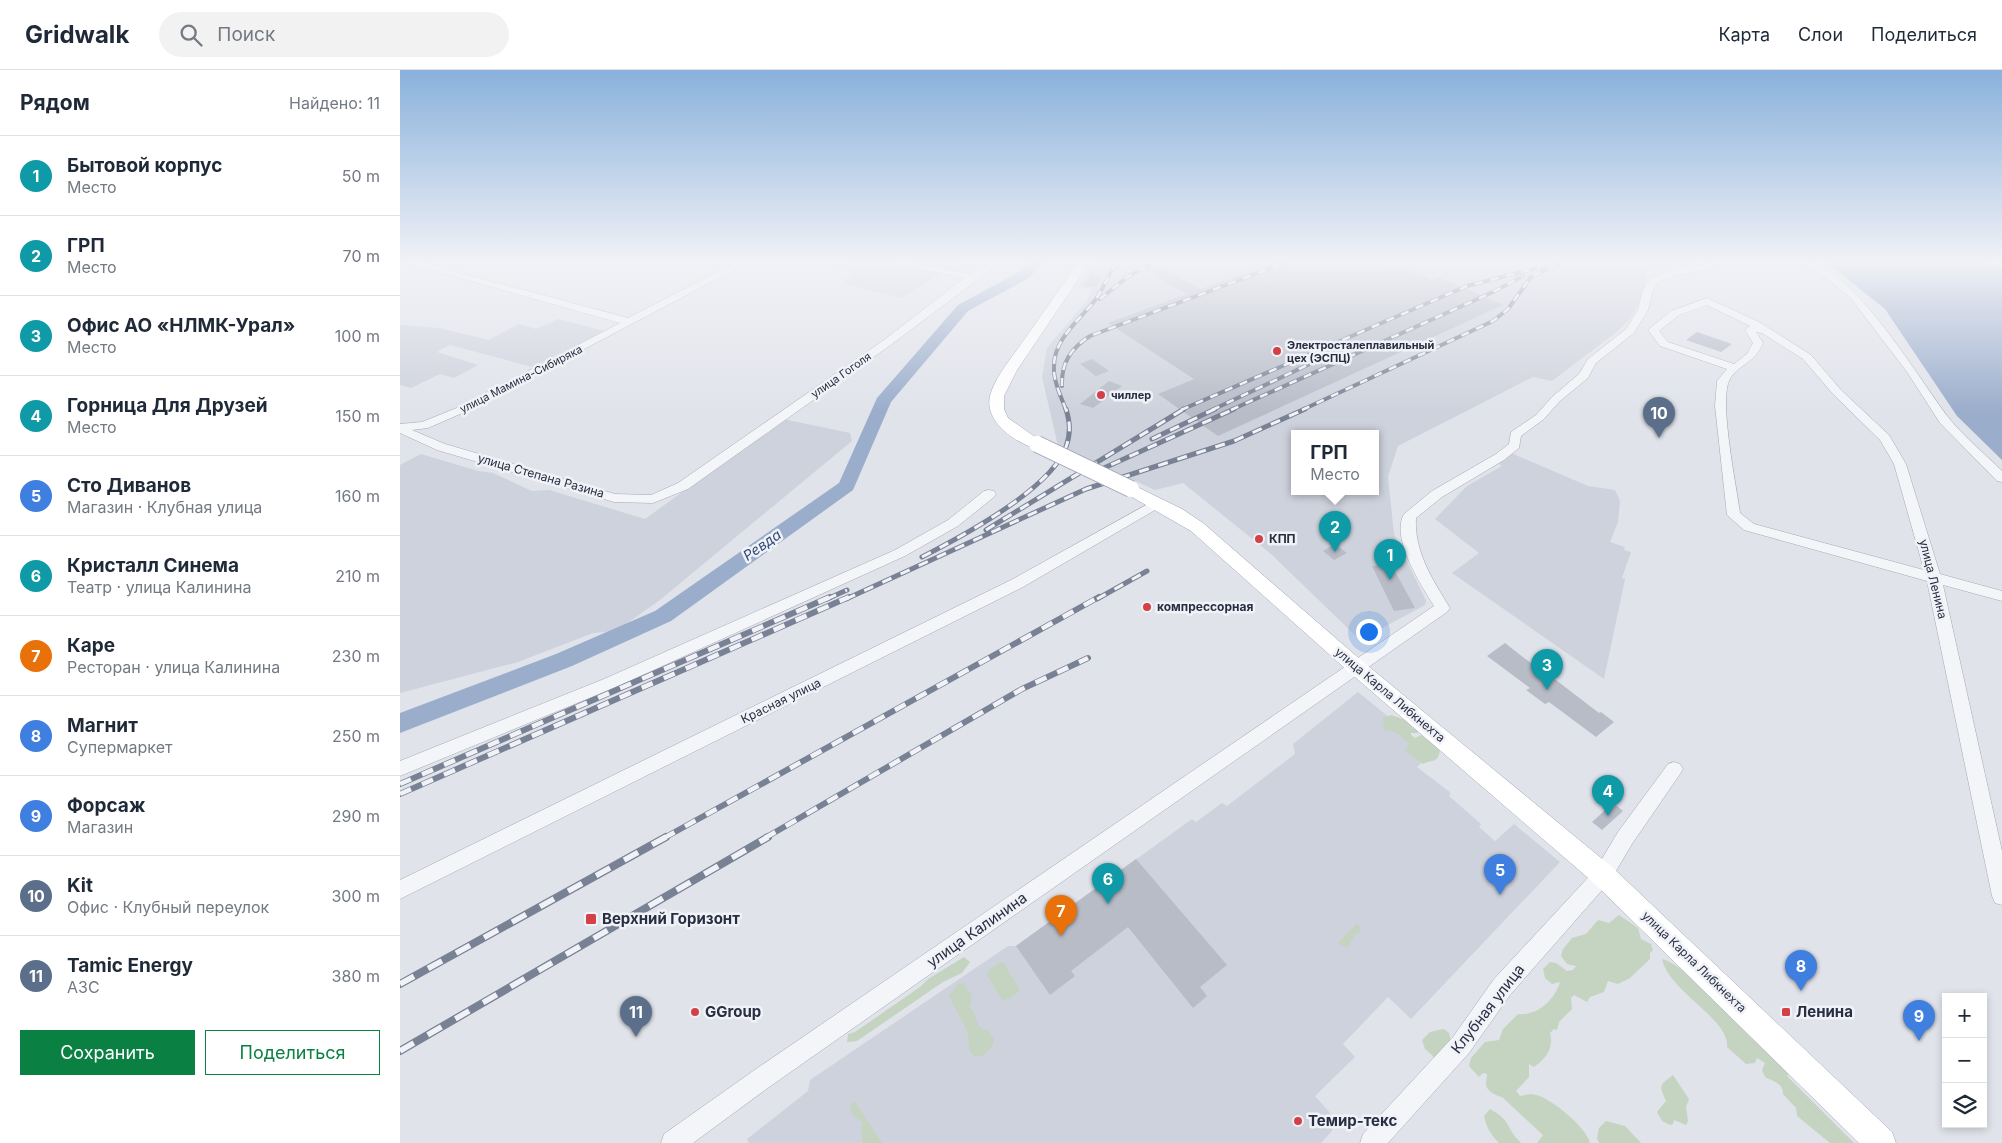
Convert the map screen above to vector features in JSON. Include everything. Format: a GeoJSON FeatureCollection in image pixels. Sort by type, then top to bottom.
{"type":"FeatureCollection","features":[{"type":"Feature","properties":{"kind":"main road","name":"улица Карла Либкнехта"},"geometry":{"type":"LineString","coordinates":[[1050,312],[1010,370],[997,396],[997,409],[1002,420],[1014,431],[1037,444],[1132,489],[1197,527],[1355,666],[1603,875],[1881,1143]]}},
{"type":"Feature","properties":{"kind":"street"},"geometry":{"type":"LineString","coordinates":[[593,312],[630,322]]}},
{"type":"Feature","properties":{"kind":"street","name":"улица Мамина-Сибиряка"},"geometry":{"type":"LineString","coordinates":[[400,428],[424,425],[463,409],[649,312]]}},
{"type":"Feature","properties":{"kind":"street","name":"улица Гоголя"},"geometry":{"type":"LineString","coordinates":[[683,486],[888,342],[927,312]]}},
{"type":"Feature","properties":{"kind":"street"},"geometry":{"type":"LineString","coordinates":[[1642,312],[1630,332],[1656,335],[1664,344],[1735,368]]}},
{"type":"Feature","properties":{"kind":"street","name":"улица Ленина"},"geometry":{"type":"LineString","coordinates":[[1656,335],[1653,330],[1677,312]]}},
{"type":"Feature","properties":{"kind":"street","name":"улица Ленина"},"geometry":{"type":"LineString","coordinates":[[1730,312],[1760,327],[1807,358],[1837,392],[1885,438],[1900,464],[1934,578],[2002,896]]}},
{"type":"Feature","properties":{"kind":"street"},"geometry":{"type":"LineString","coordinates":[[1867,312],[1912,371],[1944,420],[2002,478]]}},
{"type":"Feature","properties":{"kind":"street"},"geometry":{"type":"LineString","coordinates":[[1760,327],[1750,330],[1758,343],[1754,356],[1735,368],[1723,382],[1722,416],[1734,516],[1749,527],[2002,596]]}},
{"type":"Feature","properties":{"kind":"street","name":"улица Калинина"},"geometry":{"type":"LineString","coordinates":[[673,1143],[764,1077],[1355,666],[1442,608],[1416,559],[1407,529],[1409,517],[1437,494],[1500,458],[1515,445],[1515,434],[1540,417],[1556,399],[1584,376],[1592,361],[1630,332]]}},
{"type":"Feature","properties":{"kind":"street","name":"улица Степана Разина"},"geometry":{"type":"LineString","coordinates":[[400,428],[441,447],[614,498],[653,499],[683,486]]}},
{"type":"Feature","properties":{"kind":"street"},"geometry":{"type":"LineString","coordinates":[[400,769],[602,686],[912,548],[953,523],[989,494]]}},
{"type":"Feature","properties":{"kind":"street","name":"Красная улица"},"geometry":{"type":"LineString","coordinates":[[400,890],[1033,575],[1157,503]]}},
{"type":"Feature","properties":{"kind":"street","name":"Клубная улица"},"geometry":{"type":"LineString","coordinates":[[1381,1140],[1461,1045],[1502,987],[1603,875],[1625,838],[1674,769]]}},
{"type":"Feature","properties":{"kind":"shaded area"},"geometry":{"type":"Polygon","coordinates":[[[1077,312],[1634,312],[1618,331],[1552,381],[1533,377],[1398,446],[1388,477],[1394,534],[1426,601],[1425,605],[1360,640],[1271,554],[1183,483],[1155,490],[1058,446],[1042,377],[1047,348],[1077,312]]]}},
{"type":"Feature","properties":{"kind":"shaded area"},"geometry":{"type":"Polygon","coordinates":[[[558,319],[604,331],[532,367],[450,345],[437,352],[478,365],[454,378],[440,374],[411,388],[400,385],[400,325],[439,328],[489,340],[519,324],[536,329],[558,319]]]}},
{"type":"Feature","properties":{"kind":"shaded area"},"geometry":{"type":"Polygon","coordinates":[[[783,419],[850,433],[852,441],[660,600],[616,631],[593,633],[518,662],[400,693],[400,465],[421,454],[478,471],[493,473],[532,491],[549,490],[645,519],[783,419]]]}},
{"type":"Feature","properties":{"kind":"shaded area"},"geometry":{"type":"Polygon","coordinates":[[[1511,453],[1588,486],[1615,490],[1620,501],[1618,522],[1610,542],[1625,547],[1624,550],[1631,552],[1622,578],[1625,579],[1604,679],[1452,573],[1479,553],[1435,519],[1467,486],[1502,466],[1498,463],[1511,453]]]}},
{"type":"Feature","properties":{"kind":"shaded area"},"geometry":{"type":"Polygon","coordinates":[[[1358,692],[1433,753],[1417,767],[1451,793],[1449,796],[1481,824],[1479,827],[1495,841],[1514,824],[1560,862],[1411,1019],[1388,997],[1343,1044],[1355,1057],[1315,1096],[1331,1114],[1332,1131],[1321,1143],[749,1143],[747,1139],[808,1091],[810,1080],[1008,946],[1016,946],[1192,819],[1196,822],[1222,803],[1227,806],[1295,754],[1293,744],[1358,692]]]}},
{"type":"Feature","properties":{"kind":"green space"},"geometry":{"type":"Polygon","coordinates":[[[1391,715],[1406,720],[1413,728],[1417,729],[1418,733],[1411,733],[1411,735],[1415,738],[1421,735],[1440,750],[1438,757],[1423,764],[1405,751],[1409,743],[1395,732],[1384,730],[1383,718],[1391,715]]]}},
{"type":"Feature","properties":{"kind":"green space"},"geometry":{"type":"Polygon","coordinates":[[[1619,915],[1638,928],[1641,939],[1651,944],[1653,950],[1650,953],[1650,959],[1630,978],[1618,984],[1608,981],[1604,992],[1590,997],[1587,1002],[1574,995],[1571,998],[1572,1009],[1559,1022],[1557,1030],[1554,1029],[1550,1033],[1551,1044],[1548,1053],[1534,1067],[1529,1064],[1529,1077],[1516,1091],[1520,1096],[1532,1094],[1543,1097],[1568,1114],[1576,1122],[1590,1143],[1537,1143],[1543,1135],[1502,1097],[1489,1090],[1486,1086],[1487,1074],[1483,1073],[1479,1077],[1469,1066],[1471,1058],[1485,1042],[1499,1040],[1503,1029],[1518,1014],[1532,1013],[1549,1001],[1560,982],[1552,984],[1545,978],[1543,969],[1550,962],[1556,963],[1567,971],[1573,970],[1576,966],[1567,964],[1561,956],[1563,949],[1572,938],[1586,934],[1598,920],[1609,923],[1619,915]]]}},
{"type":"Feature","properties":{"kind":"green space"},"geometry":{"type":"Polygon","coordinates":[[[1357,923],[1361,929],[1347,948],[1338,943],[1357,923]]]}},
{"type":"Feature","properties":{"kind":"green space"},"geometry":{"type":"Polygon","coordinates":[[[964,957],[970,962],[962,973],[943,982],[857,1041],[847,1042],[848,1034],[855,1032],[920,987],[928,979],[964,957]]]}},
{"type":"Feature","properties":{"kind":"green space"},"geometry":{"type":"Polygon","coordinates":[[[1662,959],[1690,976],[1727,1009],[1789,1073],[1787,1076],[1854,1143],[1830,1143],[1797,1116],[1796,1108],[1783,1094],[1780,1085],[1765,1077],[1762,1070],[1765,1063],[1757,1058],[1755,1063],[1746,1064],[1727,1047],[1725,1037],[1719,1026],[1676,983],[1667,971],[1662,959]]]}},
{"type":"Feature","properties":{"kind":"green space"},"geometry":{"type":"Polygon","coordinates":[[[1001,962],[1006,964],[1019,991],[1010,999],[1002,1000],[987,975],[989,970],[1001,962]]]}},
{"type":"Feature","properties":{"kind":"green space"},"geometry":{"type":"Polygon","coordinates":[[[963,983],[972,996],[969,1008],[973,1010],[977,1023],[981,1028],[988,1030],[994,1040],[992,1047],[982,1056],[974,1056],[969,1050],[968,1033],[949,996],[958,984],[963,983]]]}},
{"type":"Feature","properties":{"kind":"green space"},"geometry":{"type":"Polygon","coordinates":[[[1444,1029],[1449,1033],[1452,1047],[1435,1058],[1425,1049],[1422,1040],[1430,1032],[1444,1029]]]}},
{"type":"Feature","properties":{"kind":"green space"},"geometry":{"type":"Polygon","coordinates":[[[1673,1075],[1689,1099],[1686,1107],[1688,1121],[1686,1125],[1674,1120],[1673,1124],[1670,1125],[1662,1121],[1657,1112],[1666,1101],[1661,1088],[1665,1081],[1673,1075]]]}},
{"type":"Feature","properties":{"kind":"green space"},"geometry":{"type":"Polygon","coordinates":[[[852,1102],[855,1102],[882,1143],[863,1143],[861,1130],[863,1122],[857,1119],[851,1112],[852,1102]]]}},
{"type":"Feature","properties":{"kind":"green space"},"geometry":{"type":"Polygon","coordinates":[[[1490,1109],[1502,1117],[1521,1143],[1499,1143],[1496,1140],[1491,1134],[1484,1116],[1490,1109]]]}},
{"type":"Feature","properties":{"kind":"green space"},"geometry":{"type":"Polygon","coordinates":[[[1606,1121],[1625,1126],[1641,1143],[1599,1143],[1597,1138],[1599,1128],[1606,1121]]]}},
{"type":"Feature","properties":{"kind":"water"},"geometry":{"type":"Polygon","coordinates":[[[1887,312],[2002,312],[2002,460],[1957,416],[1887,312]]]}},
{"type":"Feature","properties":{"kind":"building","name":"Электросталеплавильный цех (ЭСПЦ)"},"geometry":{"type":"Polygon","coordinates":[[[1138,312],[1488,312],[1218,436],[1158,394],[1194,379],[1108,323],[1138,312]]]}},
{"type":"Feature","properties":{"kind":"building"},"geometry":{"type":"Polygon","coordinates":[[[1697,332],[1732,344],[1721,352],[1686,340],[1697,332]]]}},
{"type":"Feature","properties":{"kind":"building","name":"чиллер"},"geometry":{"type":"Polygon","coordinates":[[[1092,359],[1109,371],[1096,376],[1080,364],[1092,359]]]}},
{"type":"Feature","properties":{"kind":"building","name":"чиллер"},"geometry":{"type":"Polygon","coordinates":[[[1109,381],[1122,386],[1093,408],[1080,404],[1109,381]]]}},
{"type":"Feature","properties":{"kind":"building"},"geometry":{"type":"Polygon","coordinates":[[[1335,544],[1347,553],[1334,560],[1323,551],[1335,544]]]}},
{"type":"Feature","properties":{"kind":"building"},"geometry":{"type":"Polygon","coordinates":[[[1391,564],[1415,608],[1394,611],[1372,566],[1391,564]]]}},
{"type":"Feature","properties":{"kind":"building"},"geometry":{"type":"Polygon","coordinates":[[[1505,643],[1546,675],[1548,674],[1599,713],[1601,712],[1614,722],[1596,737],[1549,702],[1545,704],[1526,690],[1530,688],[1487,656],[1505,643]]]}},
{"type":"Feature","properties":{"kind":"building"},"geometry":{"type":"Polygon","coordinates":[[[1613,803],[1623,811],[1602,830],[1592,822],[1613,803]]]}},
{"type":"Feature","properties":{"kind":"building"},"geometry":{"type":"Polygon","coordinates":[[[1136,859],[1227,965],[1200,987],[1207,996],[1193,1008],[1128,927],[1071,971],[1075,976],[1050,995],[1016,946],[1136,859]]]}},
{"type":"Feature","properties":{"kind":"waterway","name":"Ревда"},"geometry":{"type":"LineString","coordinates":[[400,723],[564,660],[663,616],[847,486],[883,401],[959,312]]}},
{"type":"Feature","properties":{"kind":"railway"},"geometry":{"type":"LineString","coordinates":[[1066,410],[1055,377],[1055,356],[1063,338],[1085,312]]}},
{"type":"Feature","properties":{"kind":"railway"},"geometry":{"type":"LineString","coordinates":[[1062,386],[1065,363],[1083,341],[1090,336],[1154,312]]}},
{"type":"Feature","properties":{"kind":"railway"},"geometry":{"type":"LineString","coordinates":[[1181,410],[1407,312]]}},
{"type":"Feature","properties":{"kind":"railway"},"geometry":{"type":"LineString","coordinates":[[1231,410],[1448,312]]}},
{"type":"Feature","properties":{"kind":"railway"},"geometry":{"type":"LineString","coordinates":[[1302,410],[1493,321],[1504,312]]}},
{"type":"Feature","properties":{"kind":"railway"},"geometry":{"type":"LineString","coordinates":[[1212,410],[1316,361]]}},
{"type":"Feature","properties":{"kind":"railway"},"geometry":{"type":"LineString","coordinates":[[922,557],[1003,510],[1043,479],[1057,463],[1066,447],[1069,437],[1066,409]]}},
{"type":"Feature","properties":{"kind":"railway"},"geometry":{"type":"LineString","coordinates":[[986,530],[1184,409]]}},
{"type":"Feature","properties":{"kind":"railway"},"geometry":{"type":"LineString","coordinates":[[1152,439],[1215,409]]}},
{"type":"Feature","properties":{"kind":"railway"},"geometry":{"type":"LineString","coordinates":[[1093,473],[1234,409]]}},
{"type":"Feature","properties":{"kind":"railway"},"geometry":{"type":"LineString","coordinates":[[846,599],[1086,489],[1234,441],[1305,409]]}},
{"type":"Feature","properties":{"kind":"railway"},"geometry":{"type":"LineString","coordinates":[[1097,599],[1147,571]]}},
{"type":"Feature","properties":{"kind":"railway"},"geometry":{"type":"LineString","coordinates":[[827,599],[847,590]]}},
{"type":"Feature","properties":{"kind":"railway"},"geometry":{"type":"LineString","coordinates":[[400,784],[830,597]]}},
{"type":"Feature","properties":{"kind":"railway"},"geometry":{"type":"LineString","coordinates":[[400,794],[849,597]]}},
{"type":"Feature","properties":{"kind":"railway"},"geometry":{"type":"LineString","coordinates":[[664,838],[1099,597]]}},
{"type":"Feature","properties":{"kind":"railway"},"geometry":{"type":"LineString","coordinates":[[765,838],[1022,689],[1088,658]]}},
{"type":"Feature","properties":{"kind":"railway"},"geometry":{"type":"LineString","coordinates":[[400,984],[666,837]]}},
{"type":"Feature","properties":{"kind":"railway"},"geometry":{"type":"LineString","coordinates":[[400,1051],[768,837]]}},
{"type":"Feature","properties":{"kind":"place","name":"Электросталеплавильный цех (ЭСПЦ)"},"geometry":{"type":"Point","coordinates":[1277,351]}},
{"type":"Feature","properties":{"kind":"place","name":"чиллер"},"geometry":{"type":"Point","coordinates":[1101,395]}},
{"type":"Feature","properties":{"kind":"place","name":"Kit"},"geometry":{"type":"Point","coordinates":[1659,438]}},
{"type":"Feature","properties":{"kind":"place","name":"КПП"},"geometry":{"type":"Point","coordinates":[1259,539]}},
{"type":"Feature","properties":{"kind":"place","name":"ГРП"},"geometry":{"type":"Point","coordinates":[1335,552]}},
{"type":"Feature","properties":{"kind":"place","name":"Бытовой корпус"},"geometry":{"type":"Point","coordinates":[1390,580]}},
{"type":"Feature","properties":{"kind":"place","name":"компрессорная"},"geometry":{"type":"Point","coordinates":[1147,607]}},
{"type":"Feature","properties":{"kind":"place","name":"Офис АО «НЛМК-Урал»"},"geometry":{"type":"Point","coordinates":[1547,690]}},
{"type":"Feature","properties":{"kind":"place","name":"Горница Для Друзей"},"geometry":{"type":"Point","coordinates":[1608,816]}},
{"type":"Feature","properties":{"kind":"place","name":"Сто Диванов"},"geometry":{"type":"Point","coordinates":[1500,895]}},
{"type":"Feature","properties":{"kind":"place","name":"Кристалл Синема"},"geometry":{"type":"Point","coordinates":[1108,904]}},
{"type":"Feature","properties":{"kind":"place","name":"Верхний Горизонт"},"geometry":{"type":"Point","coordinates":[591,919]}},
{"type":"Feature","properties":{"kind":"place","name":"Каре"},"geometry":{"type":"Point","coordinates":[1061,936]}},
{"type":"Feature","properties":{"kind":"place","name":"Магнит"},"geometry":{"type":"Point","coordinates":[1801,991]}},
{"type":"Feature","properties":{"kind":"place","name":"GGroup"},"geometry":{"type":"Point","coordinates":[695,1012]}},
{"type":"Feature","properties":{"kind":"place","name":"Ленина"},"geometry":{"type":"Point","coordinates":[1786,1012]}},
{"type":"Feature","properties":{"kind":"place","name":"Tamic Energy"},"geometry":{"type":"Point","coordinates":[636,1037]}},
{"type":"Feature","properties":{"kind":"place","name":"Форсаж"},"geometry":{"type":"Point","coordinates":[1919,1041]}},
{"type":"Feature","properties":{"kind":"place","name":"Темир-текс"},"geometry":{"type":"Point","coordinates":[1298,1121]}}]}
